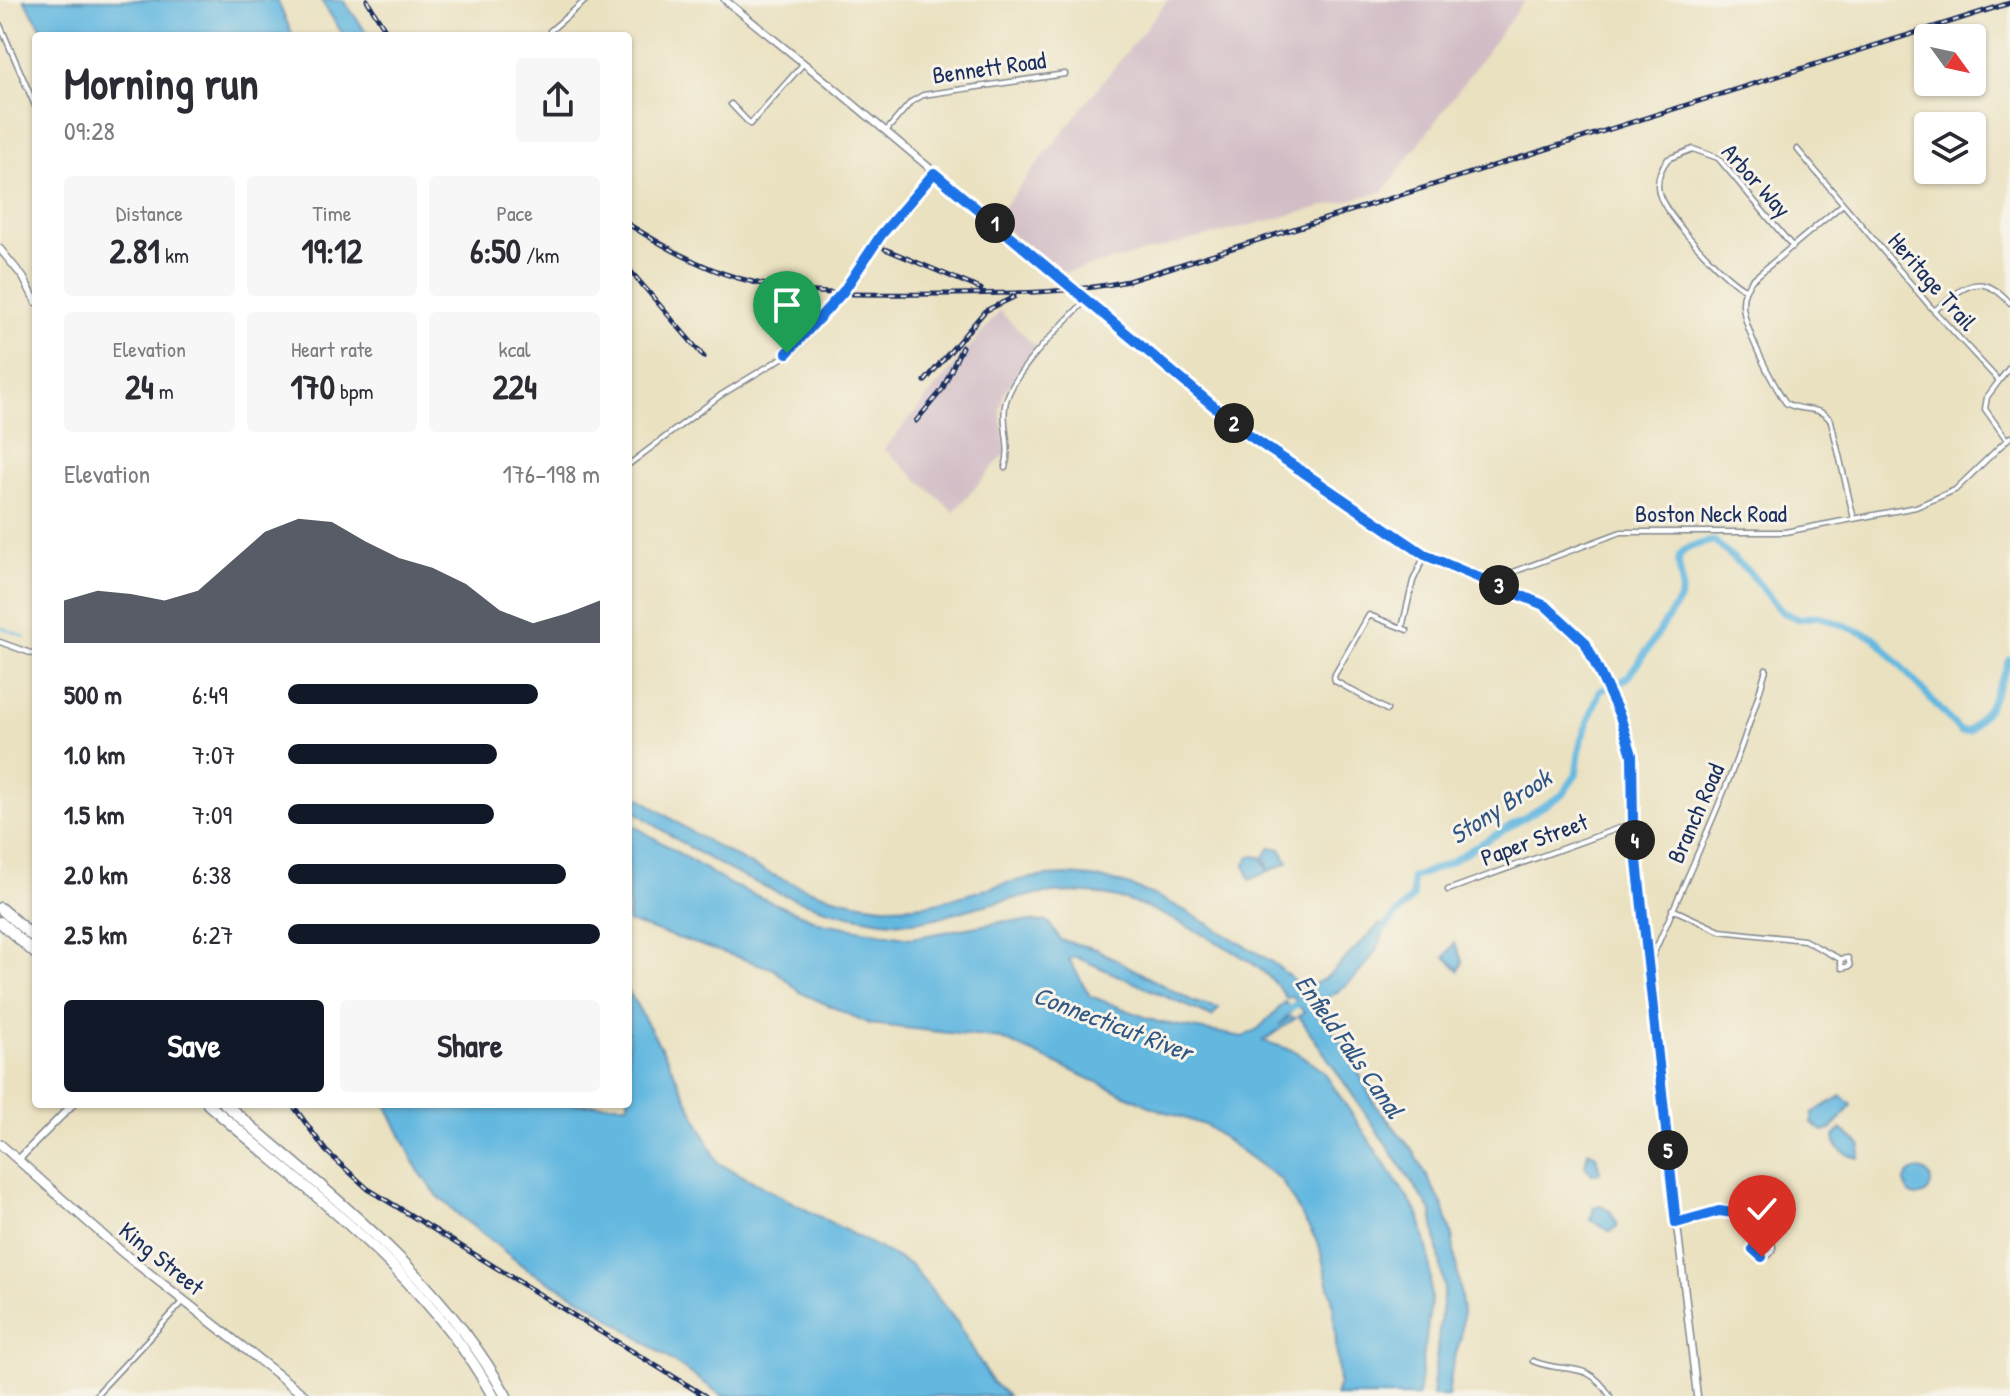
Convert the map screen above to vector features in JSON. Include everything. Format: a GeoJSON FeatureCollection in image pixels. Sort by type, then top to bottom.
{"type":"FeatureCollection","features":[{"type":"Feature","properties":{"kind":"highway"},"geometry":{"type":"LineString","coordinates":[[0,908],[32,936]]}},
{"type":"Feature","properties":{"kind":"highway"},"geometry":{"type":"LineString","coordinates":[[0,922],[32,950]]}},
{"type":"Feature","properties":{"kind":"highway"},"geometry":{"type":"LineString","coordinates":[[213,1108],[411,1284],[459,1341],[493,1396]]}},
{"type":"Feature","properties":{"kind":"highway"},"geometry":{"type":"LineString","coordinates":[[229,1108],[423,1281],[467,1334],[506,1396]]}},
{"type":"Feature","properties":{"kind":"main road"},"geometry":{"type":"LineString","coordinates":[[730,2],[1247,434],[1425,555],[1555,612],[1576,631],[1594,659],[1620,716],[1632,755],[1633,823],[1647,968],[1697,1396]]}},
{"type":"Feature","properties":{"kind":"main road"},"geometry":{"type":"LineString","coordinates":[[0,249],[23,277],[32,294]]}},
{"type":"Feature","properties":{"kind":"main road"},"geometry":{"type":"LineString","coordinates":[[18,1160],[69,1108]]}},
{"type":"Feature","properties":{"kind":"main road","name":"King Street"},"geometry":{"type":"LineString","coordinates":[[0,1144],[183,1302],[305,1396]]}},
{"type":"Feature","properties":{"kind":"street"},"geometry":{"type":"LineString","coordinates":[[550,31],[586,0]]}},
{"type":"Feature","properties":{"kind":"street"},"geometry":{"type":"LineString","coordinates":[[0,25],[32,95]]}},
{"type":"Feature","properties":{"kind":"street"},"geometry":{"type":"LineString","coordinates":[[731,104],[750,124],[804,63]]}},
{"type":"Feature","properties":{"kind":"street","name":"Bennett Road"},"geometry":{"type":"LineString","coordinates":[[886,131],[911,102],[923,95],[1065,74]]}},
{"type":"Feature","properties":{"kind":"street","name":"Arbor Way"},"geometry":{"type":"LineString","coordinates":[[1745,289],[1725,277],[1662,202],[1659,177],[1673,155],[1698,149],[1716,156],[1793,247]]}},
{"type":"Feature","properties":{"kind":"street","name":"Heritage Trail"},"geometry":{"type":"LineString","coordinates":[[1797,149],[1934,311],[1999,381]]}},
{"type":"Feature","properties":{"kind":"street"},"geometry":{"type":"LineString","coordinates":[[632,462],[720,396],[782,358],[843,292],[881,235],[934,173]]}},
{"type":"Feature","properties":{"kind":"street"},"geometry":{"type":"LineString","coordinates":[[1843,204],[1745,289],[1746,319],[1782,396],[1792,406],[1815,408],[1831,421],[1854,519]]}},
{"type":"Feature","properties":{"kind":"street"},"geometry":{"type":"LineString","coordinates":[[1934,311],[1963,288],[1974,284],[1995,289],[2010,303]]}},
{"type":"Feature","properties":{"kind":"street"},"geometry":{"type":"LineString","coordinates":[[1005,468],[1010,443],[1005,406],[1011,388],[1085,301]]}},
{"type":"Feature","properties":{"kind":"street"},"geometry":{"type":"LineString","coordinates":[[2008,438],[1985,409],[1987,397],[2010,367]]}},
{"type":"Feature","properties":{"kind":"street","name":"Boston Neck Road"},"geometry":{"type":"LineString","coordinates":[[1489,581],[1621,532],[1766,534],[1854,519],[1940,499],[1977,471],[2008,438]]}},
{"type":"Feature","properties":{"kind":"street"},"geometry":{"type":"LineString","coordinates":[[1387,710],[1333,677],[1369,615],[1405,629],[1413,581],[1425,555]]}},
{"type":"Feature","properties":{"kind":"street"},"geometry":{"type":"LineString","coordinates":[[0,642],[32,654]]}},
{"type":"Feature","properties":{"kind":"street","name":"Branch Road"},"geometry":{"type":"LineString","coordinates":[[1647,968],[1733,775],[1766,669]]}},
{"type":"Feature","properties":{"kind":"street","name":"Paper Street"},"geometry":{"type":"LineString","coordinates":[[1448,890],[1633,823]]}},
{"type":"Feature","properties":{"kind":"street"},"geometry":{"type":"LineString","coordinates":[[1672,909],[1720,931],[1804,940],[1840,959]]}},
{"type":"Feature","properties":{"kind":"street"},"geometry":{"type":"LineString","coordinates":[[1676,1223],[1729,1211],[1743,1219],[1757,1238]]}},
{"type":"Feature","properties":{"kind":"street"},"geometry":{"type":"LineString","coordinates":[[1765,1237],[1772,1242],[1768,1255],[1762,1257],[1754,1252],[1752,1246],[1757,1238],[1765,1237]]}},
{"type":"Feature","properties":{"kind":"street"},"geometry":{"type":"LineString","coordinates":[[95,1396],[183,1302]]}},
{"type":"Feature","properties":{"kind":"street"},"geometry":{"type":"LineString","coordinates":[[1533,1361],[1581,1369],[1598,1380],[1610,1396]]}},
{"type":"Feature","properties":{"kind":"shaded area"},"geometry":{"type":"Polygon","coordinates":[[[1168,0],[1525,0],[1384,191],[1063,273],[993,220],[1168,0]]]}},
{"type":"Feature","properties":{"kind":"shaded area"},"geometry":{"type":"Polygon","coordinates":[[[1000,311],[1038,349],[1004,392],[1000,410],[1006,452],[954,512],[884,449],[1000,311]]]}},
{"type":"Feature","properties":{"kind":"water"},"geometry":{"type":"Polygon","coordinates":[[[24,0],[277,0],[291,32],[44,32],[24,0]]]}},
{"type":"Feature","properties":{"kind":"water"},"geometry":{"type":"Polygon","coordinates":[[[321,0],[343,0],[366,32],[341,32],[321,0]]]}},
{"type":"Feature","properties":{"kind":"water"},"geometry":{"type":"Polygon","coordinates":[[[632,792],[680,825],[770,874],[831,896],[882,906],[918,906],[950,900],[1034,877],[1063,875],[1117,882],[1168,902],[1253,950],[1284,972],[1302,991],[1327,977],[1380,924],[1385,928],[1366,965],[1336,993],[1312,1006],[1347,1049],[1374,1103],[1414,1152],[1443,1206],[1452,1236],[1463,1311],[1461,1337],[1448,1396],[1432,1396],[1444,1287],[1432,1212],[1299,1016],[1304,1013],[1292,996],[1287,999],[1270,978],[1249,961],[1145,907],[1095,894],[1070,892],[1015,898],[926,920],[892,922],[856,916],[821,908],[753,881],[657,827],[632,809],[632,792]]]}},
{"type":"Feature","properties":{"kind":"water","name":"Connecticut River"},"geometry":{"type":"Polygon","coordinates":[[[632,824],[731,885],[822,923],[911,938],[1006,921],[1048,922],[1061,940],[1096,949],[1194,1002],[1219,1008],[1212,1017],[1076,957],[1069,959],[1090,996],[1158,1022],[1243,1037],[1259,1028],[1285,1002],[1292,1011],[1279,1025],[1289,1017],[1296,1018],[1263,1041],[1295,1051],[1323,1071],[1419,1215],[1429,1256],[1431,1301],[1418,1396],[1335,1396],[1339,1383],[1333,1303],[1319,1245],[1281,1180],[1207,1126],[1152,1107],[1002,1039],[870,1024],[801,993],[774,969],[632,923],[632,824]]]}},
{"type":"Feature","properties":{"kind":"water"},"geometry":{"type":"Polygon","coordinates":[[[1270,847],[1281,849],[1288,862],[1270,871],[1264,857],[1270,847]]]}},
{"type":"Feature","properties":{"kind":"water"},"geometry":{"type":"Polygon","coordinates":[[[1250,856],[1261,857],[1268,871],[1250,880],[1245,865],[1250,856]]]}},
{"type":"Feature","properties":{"kind":"water"},"geometry":{"type":"Polygon","coordinates":[[[1454,943],[1463,962],[1459,970],[1445,957],[1454,943]]]}},
{"type":"Feature","properties":{"kind":"water"},"geometry":{"type":"Polygon","coordinates":[[[632,997],[667,1058],[718,1163],[911,1265],[957,1322],[992,1382],[1008,1396],[723,1396],[587,1302],[528,1270],[460,1216],[437,1195],[418,1170],[388,1108],[632,1108],[632,997]]]}},
{"type":"Feature","properties":{"kind":"water"},"geometry":{"type":"Polygon","coordinates":[[[1842,1096],[1852,1105],[1831,1130],[1823,1131],[1812,1123],[1812,1113],[1842,1096]]]}},
{"type":"Feature","properties":{"kind":"water"},"geometry":{"type":"Polygon","coordinates":[[[1841,1129],[1861,1145],[1859,1158],[1846,1154],[1836,1145],[1834,1136],[1841,1129]]]}},
{"type":"Feature","properties":{"kind":"water"},"geometry":{"type":"Polygon","coordinates":[[[1588,1151],[1596,1155],[1600,1173],[1592,1174],[1585,1166],[1588,1151]]]}},
{"type":"Feature","properties":{"kind":"water"},"geometry":{"type":"Polygon","coordinates":[[[1918,1170],[1927,1174],[1931,1183],[1927,1192],[1918,1196],[1909,1192],[1905,1183],[1909,1174],[1918,1170]]]}},
{"type":"Feature","properties":{"kind":"water"},"geometry":{"type":"Polygon","coordinates":[[[1601,1205],[1610,1211],[1618,1225],[1611,1232],[1591,1220],[1594,1207],[1601,1205]]]}},
{"type":"Feature","properties":{"kind":"waterway","name":"Stony Brook"},"geometry":{"type":"LineString","coordinates":[[1378,934],[1413,897],[1412,878],[1447,864],[1562,795],[1576,775],[1581,740],[1600,691],[1628,677],[1655,638],[1680,598],[1680,556],[1696,545],[1714,541],[1749,572],[1782,612],[1799,619],[1818,616],[1874,637],[1961,732],[1969,731],[1989,707],[2010,660]]}},
{"type":"Feature","properties":{"kind":"waterway"},"geometry":{"type":"LineString","coordinates":[[0,627],[25,637]]}},
{"type":"Feature","properties":{"kind":"waterway","name":"Stony Brook"},"geometry":{"type":"LineString","coordinates":[[1282,1014],[1305,999]]}},
{"type":"Feature","properties":{"kind":"railway"},"geometry":{"type":"LineString","coordinates":[[367,0],[387,32]]}},
{"type":"Feature","properties":{"kind":"railway"},"geometry":{"type":"LineString","coordinates":[[632,226],[709,268],[789,289],[841,294],[945,294],[1037,292],[1105,285],[1128,281],[2010,3]]}},
{"type":"Feature","properties":{"kind":"railway"},"geometry":{"type":"LineString","coordinates":[[885,249],[981,289]]}},
{"type":"Feature","properties":{"kind":"railway"},"geometry":{"type":"LineString","coordinates":[[632,273],[704,357]]}},
{"type":"Feature","properties":{"kind":"railway"},"geometry":{"type":"LineString","coordinates":[[925,381],[985,311],[1014,297]]}},
{"type":"Feature","properties":{"kind":"railway"},"geometry":{"type":"LineString","coordinates":[[916,421],[942,390],[962,347]]}},
{"type":"Feature","properties":{"kind":"railway"},"geometry":{"type":"LineString","coordinates":[[295,1108],[326,1151],[368,1189],[705,1396]]}},
{"type":"Feature","properties":{"kind":"route"},"geometry":{"type":"LineString","coordinates":[[787,353],[843,292],[881,235],[934,173],[1171,373],[1247,434],[1323,488],[1425,555],[1519,592],[1565,620],[1585,642],[1594,659],[1620,716],[1632,755],[1633,823],[1676,1223],[1719,1211],[1734,1213],[1743,1219],[1757,1238],[1752,1246],[1756,1255],[1762,1257]]}},
{"type":"Feature","properties":{"kind":"water label","name":"Enfield Falls Canal"},"geometry":{"type":"Point","coordinates":[1350,1046]}}]}
